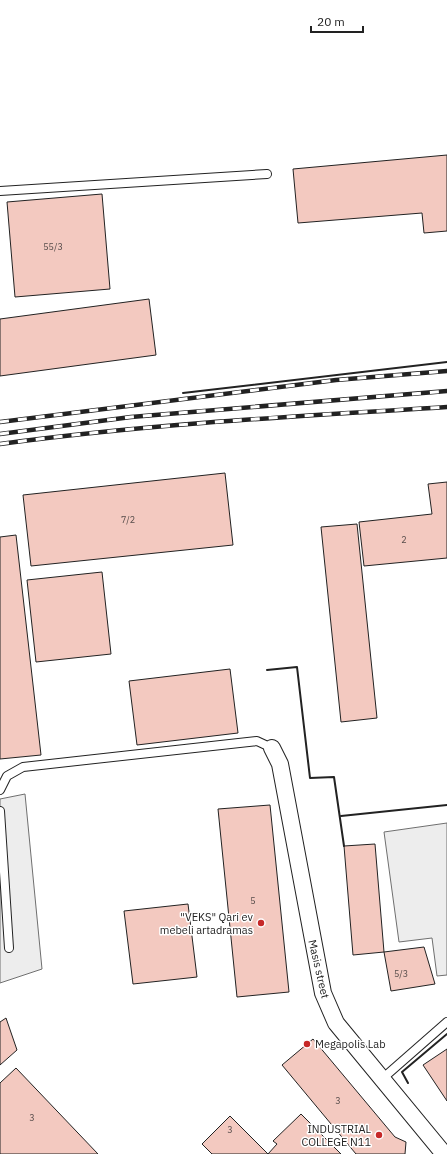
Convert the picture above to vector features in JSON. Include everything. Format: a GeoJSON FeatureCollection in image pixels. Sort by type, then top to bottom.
{"type":"FeatureCollection","features":[{"type":"Feature","properties":{"kind":"street","name":"Masis street"},"geometry":{"type":"LineString","coordinates":[[272,748],[280,764],[323,993],[336,1024],[444,1154]]}},
{"type":"Feature","properties":{"kind":"lane"},"geometry":{"type":"LineString","coordinates":[[0,191],[267,174]]}},
{"type":"Feature","properties":{"kind":"lane"},"geometry":{"type":"LineString","coordinates":[[0,790],[7,776],[23,767],[257,741],[272,748]]}},
{"type":"Feature","properties":{"kind":"lane"},"geometry":{"type":"LineString","coordinates":[[0,811],[9,948]]}},
{"type":"Feature","properties":{"kind":"lane"},"geometry":{"type":"LineString","coordinates":[[382,1079],[447,1022]]}},
{"type":"Feature","properties":{"kind":"shaded area"},"geometry":{"type":"Polygon","coordinates":[[[25,794],[42,969],[0,983],[0,799],[25,794]]]}},
{"type":"Feature","properties":{"kind":"shaded area"},"geometry":{"type":"Polygon","coordinates":[[[447,823],[447,975],[437,976],[432,938],[399,942],[384,832],[447,823]]]}},
{"type":"Feature","properties":{"kind":"building"},"geometry":{"type":"Polygon","coordinates":[[[447,155],[447,231],[424,233],[422,213],[298,223],[293,169],[447,155]]]}},
{"type":"Feature","properties":{"kind":"building"},"geometry":{"type":"Polygon","coordinates":[[[102,194],[110,289],[15,297],[7,202],[102,194]]]}},
{"type":"Feature","properties":{"kind":"building"},"geometry":{"type":"Polygon","coordinates":[[[149,299],[156,355],[0,376],[0,319],[149,299]]]}},
{"type":"Feature","properties":{"kind":"building"},"geometry":{"type":"Polygon","coordinates":[[[225,473],[233,545],[31,566],[23,495],[225,473]]]}},
{"type":"Feature","properties":{"kind":"building"},"geometry":{"type":"Polygon","coordinates":[[[447,482],[447,558],[364,566],[359,522],[432,514],[428,484],[447,482]]]}},
{"type":"Feature","properties":{"kind":"building"},"geometry":{"type":"Polygon","coordinates":[[[357,524],[377,718],[341,722],[321,527],[357,524]]]}},
{"type":"Feature","properties":{"kind":"building"},"geometry":{"type":"Polygon","coordinates":[[[16,535],[41,755],[0,759],[0,537],[16,535]]]}},
{"type":"Feature","properties":{"kind":"building"},"geometry":{"type":"Polygon","coordinates":[[[102,572],[111,654],[36,662],[27,580],[102,572]]]}},
{"type":"Feature","properties":{"kind":"building"},"geometry":{"type":"Polygon","coordinates":[[[230,669],[238,733],[137,745],[129,681],[230,669]]]}},
{"type":"Feature","properties":{"kind":"building"},"geometry":{"type":"Polygon","coordinates":[[[270,805],[289,992],[237,997],[218,809],[270,805]]]}},
{"type":"Feature","properties":{"kind":"building"},"geometry":{"type":"Polygon","coordinates":[[[375,844],[384,952],[353,955],[344,846],[375,844]]]}},
{"type":"Feature","properties":{"kind":"building"},"geometry":{"type":"Polygon","coordinates":[[[188,904],[197,977],[133,984],[124,911],[188,904]]]}},
{"type":"Feature","properties":{"kind":"building"},"geometry":{"type":"Polygon","coordinates":[[[424,947],[435,984],[391,991],[384,952],[424,947]]]}},
{"type":"Feature","properties":{"kind":"building"},"geometry":{"type":"Polygon","coordinates":[[[6,1018],[17,1050],[0,1065],[0,1022],[6,1018]]]}},
{"type":"Feature","properties":{"kind":"building"},"geometry":{"type":"Polygon","coordinates":[[[313,1039],[395,1137],[406,1142],[405,1154],[356,1154],[282,1065],[313,1039]]]}},
{"type":"Feature","properties":{"kind":"building"},"geometry":{"type":"Polygon","coordinates":[[[447,1049],[447,1101],[423,1065],[447,1049]]]}},
{"type":"Feature","properties":{"kind":"building"},"geometry":{"type":"Polygon","coordinates":[[[16,1068],[98,1154],[0,1154],[0,1083],[16,1068]]]}},
{"type":"Feature","properties":{"kind":"building"},"geometry":{"type":"Polygon","coordinates":[[[301,1114],[341,1154],[268,1154],[277,1144],[273,1141],[301,1114]]]}},
{"type":"Feature","properties":{"kind":"building"},"geometry":{"type":"Polygon","coordinates":[[[230,1116],[268,1154],[212,1154],[202,1144],[230,1116]]]}},
{"type":"Feature","properties":{"kind":"railway"},"geometry":{"type":"LineString","coordinates":[[0,422],[336,380],[447,371]]}},
{"type":"Feature","properties":{"kind":"railway"},"geometry":{"type":"LineString","coordinates":[[0,434],[131,417],[447,391]]}},
{"type":"Feature","properties":{"kind":"railway"},"geometry":{"type":"LineString","coordinates":[[0,444],[167,426],[279,417],[447,407]]}},
{"type":"Feature","properties":{"kind":"wall"},"geometry":{"type":"LineString","coordinates":[[183,393],[447,362]]}},
{"type":"Feature","properties":{"kind":"wall"},"geometry":{"type":"LineString","coordinates":[[267,670],[297,667],[310,778],[334,777],[344,846]]}},
{"type":"Feature","properties":{"kind":"wall"},"geometry":{"type":"LineString","coordinates":[[341,816],[447,805]]}},
{"type":"Feature","properties":{"kind":"wall"},"geometry":{"type":"LineString","coordinates":[[408,1083],[402,1072],[447,1034]]}},
{"type":"Feature","properties":{"kind":"place","name":"\"VEKS\" Qari ev mebeli artadramas"},"geometry":{"type":"Point","coordinates":[261,923]}},
{"type":"Feature","properties":{"kind":"place","name":"Megapolis Lab"},"geometry":{"type":"Point","coordinates":[307,1044]}},
{"type":"Feature","properties":{"kind":"place","name":"INDUSTRIAL COLLEGE N11"},"geometry":{"type":"Point","coordinates":[379,1135]}}]}
